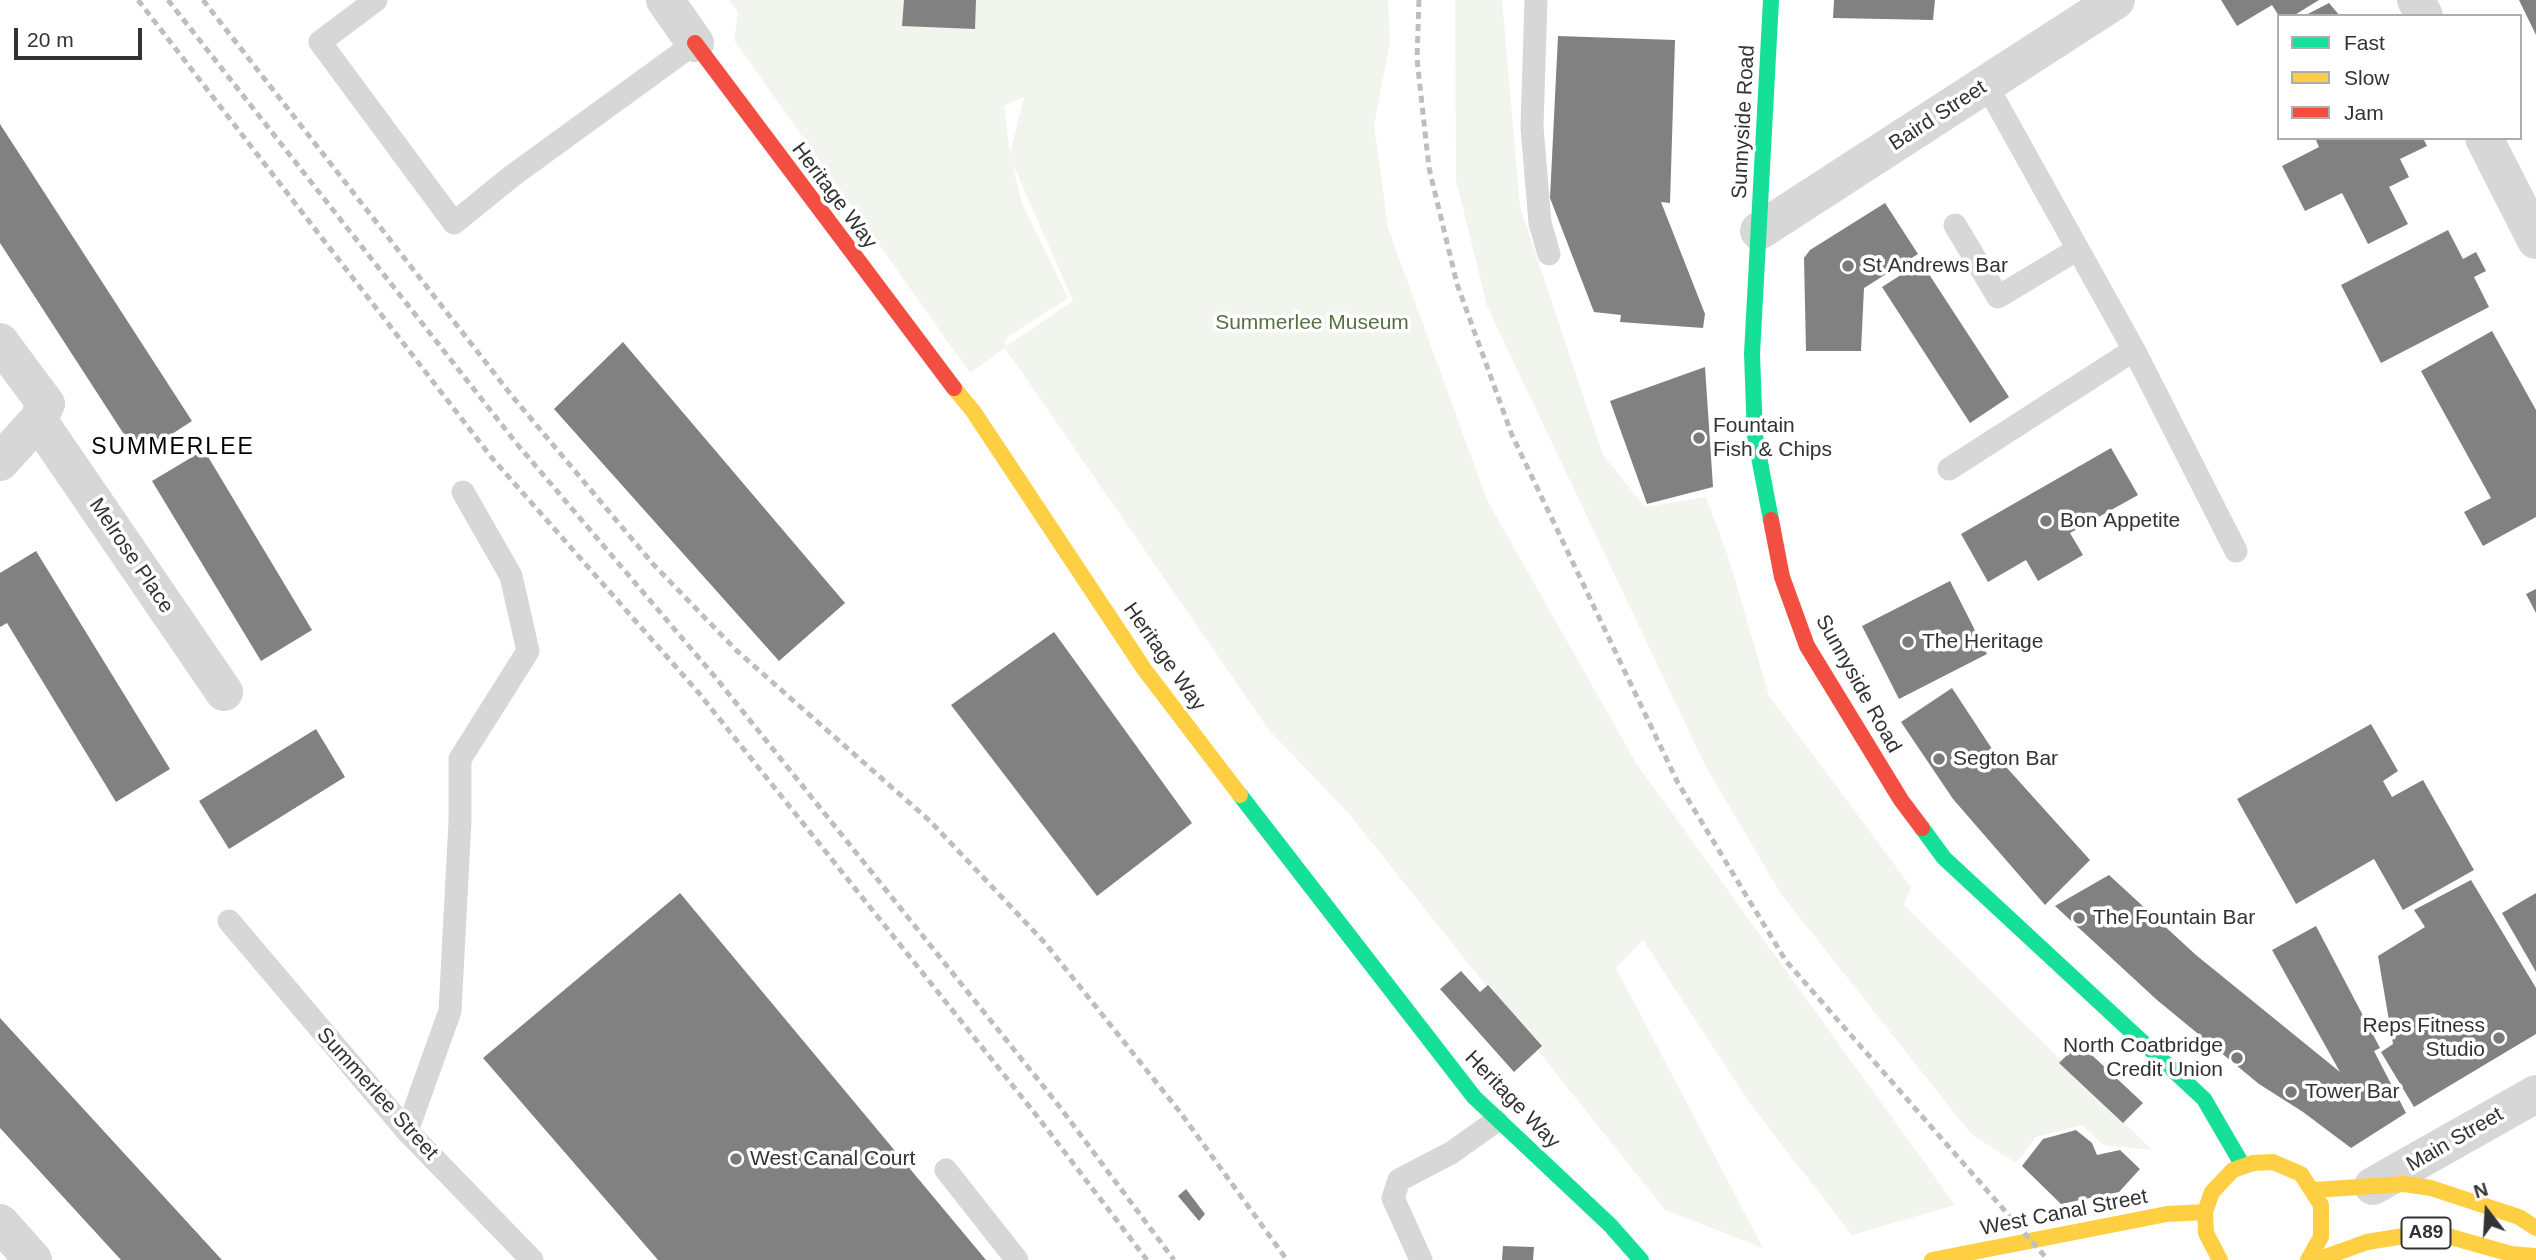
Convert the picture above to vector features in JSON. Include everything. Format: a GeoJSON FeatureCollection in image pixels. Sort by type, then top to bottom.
{"type":"FeatureCollection","features":[{"type":"Feature","properties":{"kind":"main road","name":"Sunnyside Road"},"geometry":{"type":"LineString","coordinates":[[1771,0],[1752,355],[1755,436],[1782,577],[1807,646],[1900,800],[1944,858],[2204,1099],[2243,1166]]}},
{"type":"Feature","properties":{"kind":"main road","name":"Heritage Way"},"geometry":{"type":"LineString","coordinates":[[695,43],[933,363],[973,411],[1144,669],[1370,966],[1496,1121],[1611,1226],[1641,1260]]}},
{"type":"Feature","properties":{"kind":"main road"},"geometry":{"type":"LineString","coordinates":[[2218,1259],[2206,1233],[2205,1212],[2217,1185],[2243,1166],[2273,1163],[2301,1174],[2314,1190],[2323,1221],[2319,1245],[2308,1260]]}},
{"type":"Feature","properties":{"kind":"main road","name":"A89"},"geometry":{"type":"LineString","coordinates":[[2314,1190],[2404,1184],[2431,1188],[2519,1217],[2536,1228]]}},
{"type":"Feature","properties":{"kind":"main road","name":"West Canal Street"},"geometry":{"type":"LineString","coordinates":[[1931,1260],[2167,1214],[2205,1212]]}},
{"type":"Feature","properties":{"kind":"main road","name":"A89"},"geometry":{"type":"LineString","coordinates":[[2317,1260],[2390,1237],[2422,1233],[2444,1235],[2511,1254],[2536,1256]]}},
{"type":"Feature","properties":{"kind":"street"},"geometry":{"type":"LineString","coordinates":[[665,0],[695,43]]}},
{"type":"Feature","properties":{"kind":"street","name":"Baird Street"},"geometry":{"type":"LineString","coordinates":[[1759,231],[2116,0]]}},
{"type":"Feature","properties":{"kind":"street"},"geometry":{"type":"LineString","coordinates":[[2485,140],[2536,240]]}},
{"type":"Feature","properties":{"kind":"street"},"geometry":{"type":"LineString","coordinates":[[0,342],[46,404],[38,420],[0,462]]}},
{"type":"Feature","properties":{"kind":"street","name":"Melrose Place"},"geometry":{"type":"LineString","coordinates":[[38,420],[224,692]]}},
{"type":"Feature","properties":{"kind":"street","name":"Main Street"},"geometry":{"type":"LineString","coordinates":[[2373,1186],[2536,1094]]}},
{"type":"Feature","properties":{"kind":"street"},"geometry":{"type":"LineString","coordinates":[[0,1223],[33,1260]]}},
{"type":"Feature","properties":{"kind":"lane"},"geometry":{"type":"LineString","coordinates":[[376,0],[320,42],[454,223],[512,176],[695,43]]}},
{"type":"Feature","properties":{"kind":"lane"},"geometry":{"type":"LineString","coordinates":[[1536,0],[1532,127],[1539,223],[1549,254]]}},
{"type":"Feature","properties":{"kind":"lane"},"geometry":{"type":"LineString","coordinates":[[1986,85],[2134,350],[2236,551]]}},
{"type":"Feature","properties":{"kind":"lane"},"geometry":{"type":"LineString","coordinates":[[1955,225],[1998,297],[2078,249]]}},
{"type":"Feature","properties":{"kind":"lane"},"geometry":{"type":"LineString","coordinates":[[1949,469],[2134,350]]}},
{"type":"Feature","properties":{"kind":"lane"},"geometry":{"type":"LineString","coordinates":[[407,1131],[450,1011],[460,821],[460,759],[528,651],[511,576],[463,492]]}},
{"type":"Feature","properties":{"kind":"lane","name":"Summerlee Street"},"geometry":{"type":"LineString","coordinates":[[229,921],[407,1131],[532,1260]]}},
{"type":"Feature","properties":{"kind":"lane"},"geometry":{"type":"LineString","coordinates":[[1422,1260],[1393,1198],[1399,1180],[1451,1153],[1496,1121]]}},
{"type":"Feature","properties":{"kind":"lane"},"geometry":{"type":"LineString","coordinates":[[946,1170],[1017,1260]]}},
{"type":"Feature","properties":{"kind":"green space","name":"Summerlee Museum"},"geometry":{"type":"Polygon","coordinates":[[[729,0],[1388,0],[1390,42],[1374,125],[1388,228],[1487,500],[1636,763],[1955,1205],[1852,1235],[1751,1105],[1643,940],[1616,968],[1763,1248],[1665,1210],[1350,815],[1269,730],[1005,348],[970,373],[734,40],[738,12],[729,0]],[[1024,97],[1004,106],[1010,154],[1024,97]],[[1012,162],[1022,203],[1068,298],[1006,338],[1005,347],[1073,301],[1012,162]]]}},
{"type":"Feature","properties":{"kind":"green space"},"geometry":{"type":"Polygon","coordinates":[[[1455,0],[1502,0],[1520,207],[1603,455],[1645,507],[1706,497],[1728,556],[1769,696],[1911,887],[1904,905],[2152,1150],[2103,1145],[2082,1125],[2036,1137],[2016,1163],[1971,1134],[1781,894],[1705,765],[1487,306],[1456,180],[1455,0]]]}},
{"type":"Feature","properties":{"kind":"building"},"geometry":{"type":"Polygon","coordinates":[[[904,0],[976,0],[975,29],[902,26],[904,0]]]}},
{"type":"Feature","properties":{"kind":"building"},"geometry":{"type":"Polygon","coordinates":[[[1834,0],[1935,0],[1933,20],[1833,18],[1834,0]]]}},
{"type":"Feature","properties":{"kind":"building"},"geometry":{"type":"Polygon","coordinates":[[[2221,0],[2319,0],[2296,14],[2278,14],[2272,5],[2237,26],[2221,0]]]}},
{"type":"Feature","properties":{"kind":"building"},"geometry":{"type":"Polygon","coordinates":[[[2519,0],[2536,0],[2536,35],[2519,0]]]}},
{"type":"Feature","properties":{"kind":"building"},"geometry":{"type":"Polygon","coordinates":[[[2329,3],[2338,14],[2308,14],[2329,3]]]}},
{"type":"Feature","properties":{"kind":"building"},"geometry":{"type":"Polygon","coordinates":[[[1558,36],[1675,40],[1670,203],[1661,202],[1705,314],[1703,328],[1620,322],[1621,315],[1594,312],[1550,198],[1558,36]]]}},
{"type":"Feature","properties":{"kind":"building"},"geometry":{"type":"Polygon","coordinates":[[[0,124],[192,421],[138,456],[0,243],[0,124]]]}},
{"type":"Feature","properties":{"kind":"building"},"geometry":{"type":"Polygon","coordinates":[[[2316,140],[2424,140],[2427,146],[2400,159],[2409,177],[2389,187],[2408,224],[2368,244],[2342,193],[2305,211],[2282,166],[2319,147],[2316,140]]]}},
{"type":"Feature","properties":{"kind":"building"},"geometry":{"type":"Polygon","coordinates":[[[1885,203],[1918,254],[1864,288],[1861,351],[1806,351],[1804,258],[1810,250],[1885,203]]]}},
{"type":"Feature","properties":{"kind":"building"},"geometry":{"type":"Polygon","coordinates":[[[2448,230],[2463,259],[2476,252],[2486,271],[2474,277],[2489,307],[2381,363],[2341,285],[2448,230]]]}},
{"type":"Feature","properties":{"kind":"building"},"geometry":{"type":"Polygon","coordinates":[[[1921,262],[2009,397],[1970,423],[1882,287],[1921,262]]]}},
{"type":"Feature","properties":{"kind":"building"},"geometry":{"type":"Polygon","coordinates":[[[2492,331],[2536,410],[2536,517],[2483,546],[2464,512],[2491,498],[2421,371],[2492,331]]]}},
{"type":"Feature","properties":{"kind":"building"},"geometry":{"type":"Polygon","coordinates":[[[623,342],[845,603],[779,661],[554,409],[623,342]]]}},
{"type":"Feature","properties":{"kind":"building"},"geometry":{"type":"Polygon","coordinates":[[[1705,367],[1713,487],[1647,504],[1610,401],[1705,367]]]}},
{"type":"Feature","properties":{"kind":"building"},"geometry":{"type":"Polygon","coordinates":[[[2111,448],[2138,495],[2070,533],[2083,555],[2038,581],[2026,560],[1988,582],[1961,534],[2111,448]]]}},
{"type":"Feature","properties":{"kind":"building"},"geometry":{"type":"Polygon","coordinates":[[[204,450],[312,630],[261,661],[152,481],[204,450]]]}},
{"type":"Feature","properties":{"kind":"building"},"geometry":{"type":"Polygon","coordinates":[[[36,551],[170,769],[116,802],[7,623],[0,627],[0,573],[36,551]]]}},
{"type":"Feature","properties":{"kind":"building"},"geometry":{"type":"Polygon","coordinates":[[[1950,581],[1987,654],[1899,699],[1862,626],[1950,581]]]}},
{"type":"Feature","properties":{"kind":"building"},"geometry":{"type":"Polygon","coordinates":[[[2536,589],[2536,613],[2526,594],[2536,589]]]}},
{"type":"Feature","properties":{"kind":"building"},"geometry":{"type":"Polygon","coordinates":[[[1054,632],[1192,823],[1097,896],[951,705],[1054,632]]]}},
{"type":"Feature","properties":{"kind":"building"},"geometry":{"type":"Polygon","coordinates":[[[1952,688],[1998,758],[2090,860],[2045,905],[1953,799],[1901,722],[1952,688]]]}},
{"type":"Feature","properties":{"kind":"building"},"geometry":{"type":"Polygon","coordinates":[[[2371,724],[2398,771],[2383,781],[2392,797],[2423,780],[2474,870],[2403,910],[2374,859],[2296,904],[2237,799],[2371,724]]]}},
{"type":"Feature","properties":{"kind":"building"},"geometry":{"type":"Polygon","coordinates":[[[316,729],[345,777],[229,849],[199,801],[316,729]]]}},
{"type":"Feature","properties":{"kind":"building"},"geometry":{"type":"Polygon","coordinates":[[[2109,875],[2196,955],[2340,1072],[2272,950],[2316,926],[2380,1048],[2374,1051],[2406,1113],[2351,1148],[2303,1112],[2259,1084],[2157,1000],[2055,906],[2109,875]]]}},
{"type":"Feature","properties":{"kind":"building"},"geometry":{"type":"Polygon","coordinates":[[[2471,880],[2536,988],[2536,1034],[2414,1107],[2381,1052],[2393,1044],[2378,956],[2425,927],[2414,910],[2471,880]]]}},
{"type":"Feature","properties":{"kind":"building","name":"West Canal Court"},"geometry":{"type":"Polygon","coordinates":[[[680,893],[986,1260],[658,1260],[483,1058],[680,893]]]}},
{"type":"Feature","properties":{"kind":"building"},"geometry":{"type":"Polygon","coordinates":[[[2536,893],[2536,972],[2502,913],[2536,893]]]}},
{"type":"Feature","properties":{"kind":"building"},"geometry":{"type":"Polygon","coordinates":[[[1461,971],[1480,992],[1488,985],[1542,1046],[1514,1072],[1440,989],[1461,971]]]}},
{"type":"Feature","properties":{"kind":"building"},"geometry":{"type":"Polygon","coordinates":[[[0,1018],[222,1260],[121,1260],[0,1128],[0,1018]]]}},
{"type":"Feature","properties":{"kind":"building"},"geometry":{"type":"Polygon","coordinates":[[[2079,1043],[2143,1103],[2123,1123],[2059,1063],[2079,1043]]]}},
{"type":"Feature","properties":{"kind":"building"},"geometry":{"type":"Polygon","coordinates":[[[2076,1130],[2092,1143],[2097,1155],[2120,1150],[2140,1169],[2119,1192],[2061,1204],[2022,1166],[2043,1139],[2076,1130]]]}},
{"type":"Feature","properties":{"kind":"building"},"geometry":{"type":"Polygon","coordinates":[[[1186,1189],[1205,1214],[1199,1221],[1178,1196],[1186,1189]]]}},
{"type":"Feature","properties":{"kind":"building"},"geometry":{"type":"Polygon","coordinates":[[[1503,1246],[1534,1247],[1533,1260],[1502,1260],[1503,1246]]]}},
{"type":"Feature","properties":{"kind":"railway"},"geometry":{"type":"LineString","coordinates":[[138,0],[492,458],[698,692],[1037,1116],[1147,1260]]}},
{"type":"Feature","properties":{"kind":"railway"},"geometry":{"type":"LineString","coordinates":[[168,0],[517,444],[716,678],[1056,1102],[1174,1260]]}},
{"type":"Feature","properties":{"kind":"railway"},"geometry":{"type":"LineString","coordinates":[[203,0],[512,396],[653,564],[737,651],[930,821],[1045,943],[1180,1112],[1287,1260]]}},
{"type":"Feature","properties":{"kind":"railway"},"geometry":{"type":"LineString","coordinates":[[1419,0],[1417,59],[1429,168],[1457,284],[1512,435],[1678,783],[1786,961],[2048,1260]]}},
{"type":"Feature","properties":{"kind":"traffic: fast"},"geometry":{"type":"LineString","coordinates":[[1771,0],[1752,354],[1755,436],[1771,520]]}},
{"type":"Feature","properties":{"kind":"traffic: fast"},"geometry":{"type":"LineString","coordinates":[[1240,795],[1474,1097],[1610,1225],[1641,1260]]}},
{"type":"Feature","properties":{"kind":"traffic: fast"},"geometry":{"type":"LineString","coordinates":[[1922,828],[1944,858],[2204,1099],[2243,1166]]}},
{"type":"Feature","properties":{"kind":"traffic: slow"},"geometry":{"type":"LineString","coordinates":[[954,388],[973,411],[1144,669],[1240,795]]}},
{"type":"Feature","properties":{"kind":"traffic: slow"},"geometry":{"type":"LineString","coordinates":[[2220,1260],[2206,1233],[2205,1212],[2212,1192],[2233,1170],[2253,1163],[2273,1162],[2301,1174],[2321,1205],[2321,1237],[2308,1260]]}},
{"type":"Feature","properties":{"kind":"traffic: slow"},"geometry":{"type":"LineString","coordinates":[[2314,1190],[2404,1184],[2431,1188],[2519,1217],[2536,1228]]}},
{"type":"Feature","properties":{"kind":"traffic: slow"},"geometry":{"type":"LineString","coordinates":[[1932,1260],[2167,1214],[2205,1212]]}},
{"type":"Feature","properties":{"kind":"traffic: slow"},"geometry":{"type":"LineString","coordinates":[[2317,1260],[2367,1242],[2422,1233],[2444,1235],[2511,1254],[2536,1256]]}},
{"type":"Feature","properties":{"kind":"traffic: jam"},"geometry":{"type":"LineString","coordinates":[[695,43],[954,388]]}},
{"type":"Feature","properties":{"kind":"traffic: jam"},"geometry":{"type":"LineString","coordinates":[[1771,520],[1782,577],[1807,646],[1901,800],[1922,828]]}},
{"type":"Feature","properties":{"kind":"place","name":"St Andrews Bar"},"geometry":{"type":"Point","coordinates":[1848,266]}},
{"type":"Feature","properties":{"kind":"place","name":"Fountain Fish & Chips"},"geometry":{"type":"Point","coordinates":[1699,438]}},
{"type":"Feature","properties":{"kind":"place","name":"Bon Appetite"},"geometry":{"type":"Point","coordinates":[2046,521]}},
{"type":"Feature","properties":{"kind":"place","name":"The Heritage"},"geometry":{"type":"Point","coordinates":[1908,642]}},
{"type":"Feature","properties":{"kind":"place","name":"Segton Bar"},"geometry":{"type":"Point","coordinates":[1939,759]}},
{"type":"Feature","properties":{"kind":"place","name":"The Fountain Bar"},"geometry":{"type":"Point","coordinates":[2079,918]}},
{"type":"Feature","properties":{"kind":"place","name":"Reps Fitness Studio"},"geometry":{"type":"Point","coordinates":[2499,1038]}},
{"type":"Feature","properties":{"kind":"place","name":"North Coatbridge Credit Union"},"geometry":{"type":"Point","coordinates":[2237,1058]}},
{"type":"Feature","properties":{"kind":"place","name":"Tower Bar"},"geometry":{"type":"Point","coordinates":[2291,1092]}},
{"type":"Feature","properties":{"kind":"place","name":"West Canal Court"},"geometry":{"type":"Point","coordinates":[736,1159]}},
{"type":"Feature","properties":{"kind":"district","name":"SUMMERLEE"},"geometry":{"type":"Point","coordinates":[173,448]}}]}
